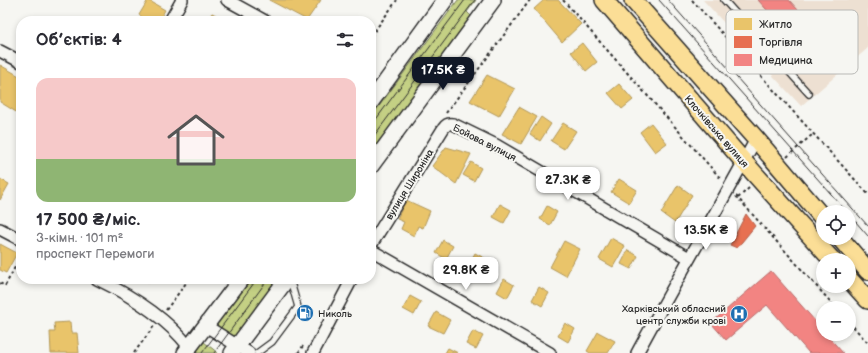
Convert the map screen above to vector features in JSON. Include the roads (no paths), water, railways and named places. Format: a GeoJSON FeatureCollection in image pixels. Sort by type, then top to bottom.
{"type":"FeatureCollection","features":[{"type":"Feature","properties":{"kind":"main road"},"geometry":{"type":"LineString","coordinates":[[376,95],[446,0]]}},
{"type":"Feature","properties":{"kind":"main road"},"geometry":{"type":"LineString","coordinates":[[376,159],[494,0]]}},
{"type":"Feature","properties":{"kind":"main road","name":"Клочківська вулиця"},"geometry":{"type":"LineString","coordinates":[[604,0],[744,162],[826,253]]}},
{"type":"Feature","properties":{"kind":"main road"},"geometry":{"type":"LineString","coordinates":[[633,0],[756,139],[816,210]]}},
{"type":"Feature","properties":{"kind":"main road"},"geometry":{"type":"LineString","coordinates":[[846,245],[868,271]]}},
{"type":"Feature","properties":{"kind":"main road"},"geometry":{"type":"LineString","coordinates":[[187,350],[237,284]]}},
{"type":"Feature","properties":{"kind":"main road"},"geometry":{"type":"LineString","coordinates":[[240,351],[286,284]]}},
{"type":"Feature","properties":{"kind":"main road"},"geometry":{"type":"LineString","coordinates":[[856,287],[868,300]]}},
{"type":"Feature","properties":{"kind":"street"},"geometry":{"type":"LineString","coordinates":[[173,16],[182,0]]}},
{"type":"Feature","properties":{"kind":"street"},"geometry":{"type":"LineString","coordinates":[[227,0],[256,16]]}},
{"type":"Feature","properties":{"kind":"street"},"geometry":{"type":"LineString","coordinates":[[0,51],[16,59]]}},
{"type":"Feature","properties":{"kind":"street","name":"вулиця Широніна"},"geometry":{"type":"LineString","coordinates":[[376,237],[447,124]]}},
{"type":"Feature","properties":{"kind":"street","name":"Бойова вулиця"},"geometry":{"type":"LineString","coordinates":[[447,124],[453,124],[496,145],[689,258]]}},
{"type":"Feature","properties":{"kind":"street"},"geometry":{"type":"LineString","coordinates":[[637,353],[689,258],[730,189],[756,139]]}},
{"type":"Feature","properties":{"kind":"street"},"geometry":{"type":"LineString","coordinates":[[0,229],[16,237]]}},
{"type":"Feature","properties":{"kind":"street"},"geometry":{"type":"LineString","coordinates":[[376,253],[550,353]]}},
{"type":"Feature","properties":{"kind":"street"},"geometry":{"type":"LineString","coordinates":[[106,284],[161,317],[180,335],[187,350]]}},
{"type":"Feature","properties":{"kind":"street"},"geometry":{"type":"LineString","coordinates":[[313,353],[349,284]]}},
{"type":"Feature","properties":{"kind":"street"},"geometry":{"type":"LineString","coordinates":[[206,326],[240,351]]}},
{"type":"Feature","properties":{"kind":"lane"},"geometry":{"type":"LineString","coordinates":[[724,0],[733,10]]}},
{"type":"Feature","properties":{"kind":"lane"},"geometry":{"type":"LineString","coordinates":[[790,74],[808,94]]}},
{"type":"Feature","properties":{"kind":"lane"},"geometry":{"type":"LineString","coordinates":[[257,353],[272,342],[298,307],[291,284]]}},
{"type":"Feature","properties":{"kind":"tram line"},"geometry":{"type":"LineString","coordinates":[[376,119],[465,0]]}},
{"type":"Feature","properties":{"kind":"tram line"},"geometry":{"type":"LineString","coordinates":[[376,133],[475,0]]}},
{"type":"Feature","properties":{"kind":"tram line"},"geometry":{"type":"LineString","coordinates":[[659,0],[841,205]]}},
{"type":"Feature","properties":{"kind":"tram line"},"geometry":{"type":"LineString","coordinates":[[668,0],[726,66]]}},
{"type":"Feature","properties":{"kind":"tram line"},"geometry":{"type":"LineString","coordinates":[[733,74],[868,226]]}},
{"type":"Feature","properties":{"kind":"tram line"},"geometry":{"type":"LineString","coordinates":[[856,222],[868,236]]}},
{"type":"Feature","properties":{"kind":"tram line"},"geometry":{"type":"LineString","coordinates":[[202,353],[253,284]]}},
{"type":"Feature","properties":{"kind":"tram line"},"geometry":{"type":"LineString","coordinates":[[214,353],[264,284]]}},
{"type":"Feature","properties":{"kind":"place","name":"Николь"},"geometry":{"type":"Point","coordinates":[305,313]}},
{"type":"Feature","properties":{"kind":"place","name":"Харківський обласний центр служби крові"},"geometry":{"type":"Point","coordinates":[739,314]}}]}
